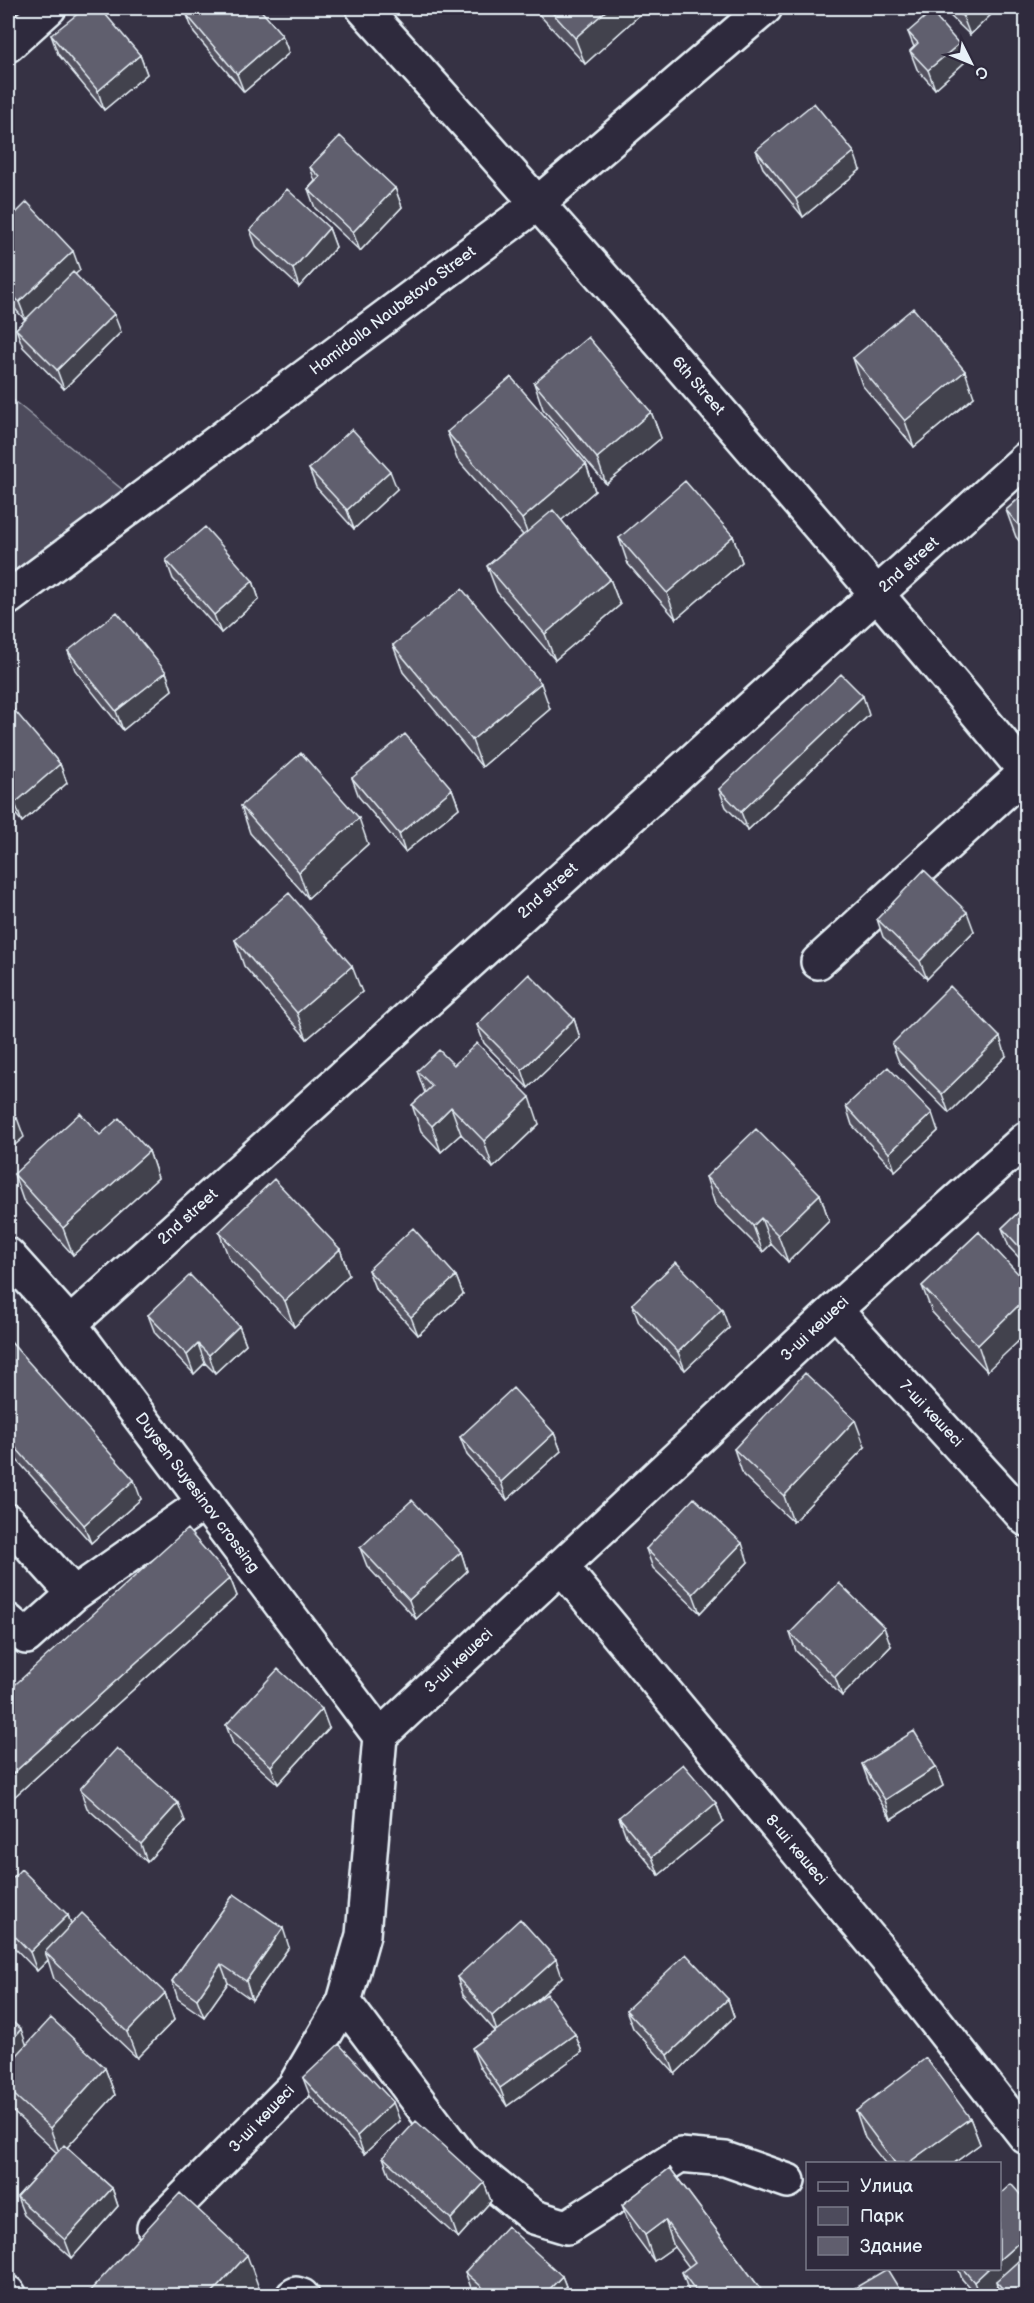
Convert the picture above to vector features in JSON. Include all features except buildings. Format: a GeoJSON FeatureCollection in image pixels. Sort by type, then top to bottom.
{"type":"FeatureCollection","features":[{"type":"Feature","properties":{"kind":"street"},"geometry":{"type":"LineString","coordinates":[[8,45],[49,8]]}},
{"type":"Feature","properties":{"kind":"street","name":"6th Street"},"geometry":{"type":"LineString","coordinates":[[363,8],[538,203],[878,593],[1026,771]]}},
{"type":"Feature","properties":{"kind":"street","name":"Hamidolla Naubetova Street"},"geometry":{"type":"LineString","coordinates":[[8,598],[538,203],[765,8]]}},
{"type":"Feature","properties":{"kind":"street","name":"2nd street"},"geometry":{"type":"LineString","coordinates":[[70,1324],[1026,459]]}},
{"type":"Feature","properties":{"kind":"street"},"geometry":{"type":"LineString","coordinates":[[818,962],[1026,771]]}},
{"type":"Feature","properties":{"kind":"street","name":"3-ші көшесі"},"geometry":{"type":"LineString","coordinates":[[137,2245],[294,2087],[344,2002],[363,1935],[380,1736],[835,1310],[1026,1139]]}},
{"type":"Feature","properties":{"kind":"street","name":"Duysen Suyesinov crossing"},"geometry":{"type":"LineString","coordinates":[[8,1255],[70,1324],[380,1736]]}},
{"type":"Feature","properties":{"kind":"street","name":"7-ші көшесі"},"geometry":{"type":"LineString","coordinates":[[835,1310],[1026,1518]]}},
{"type":"Feature","properties":{"kind":"street"},"geometry":{"type":"LineString","coordinates":[[8,1621],[26,1637],[74,1594],[205,1502]]}},
{"type":"Feature","properties":{"kind":"street"},"geometry":{"type":"LineString","coordinates":[[8,1521],[74,1594]]}},
{"type":"Feature","properties":{"kind":"street","name":"8-ші көшесі"},"geometry":{"type":"LineString","coordinates":[[561,1566],[890,1963],[1026,2137]]}},
{"type":"Feature","properties":{"kind":"street"},"geometry":{"type":"LineString","coordinates":[[344,2002],[461,2158],[534,2217],[567,2227],[680,2155],[724,2159],[788,2181]]}},
{"type":"Feature","properties":{"kind":"street"},"geometry":{"type":"LineString","coordinates":[[293,2295],[302,2295]]}},
{"type":"Feature","properties":{"kind":"green space"},"geometry":{"type":"Polygon","coordinates":[[[8,396],[124,491],[8,575],[8,396]]]}}]}
